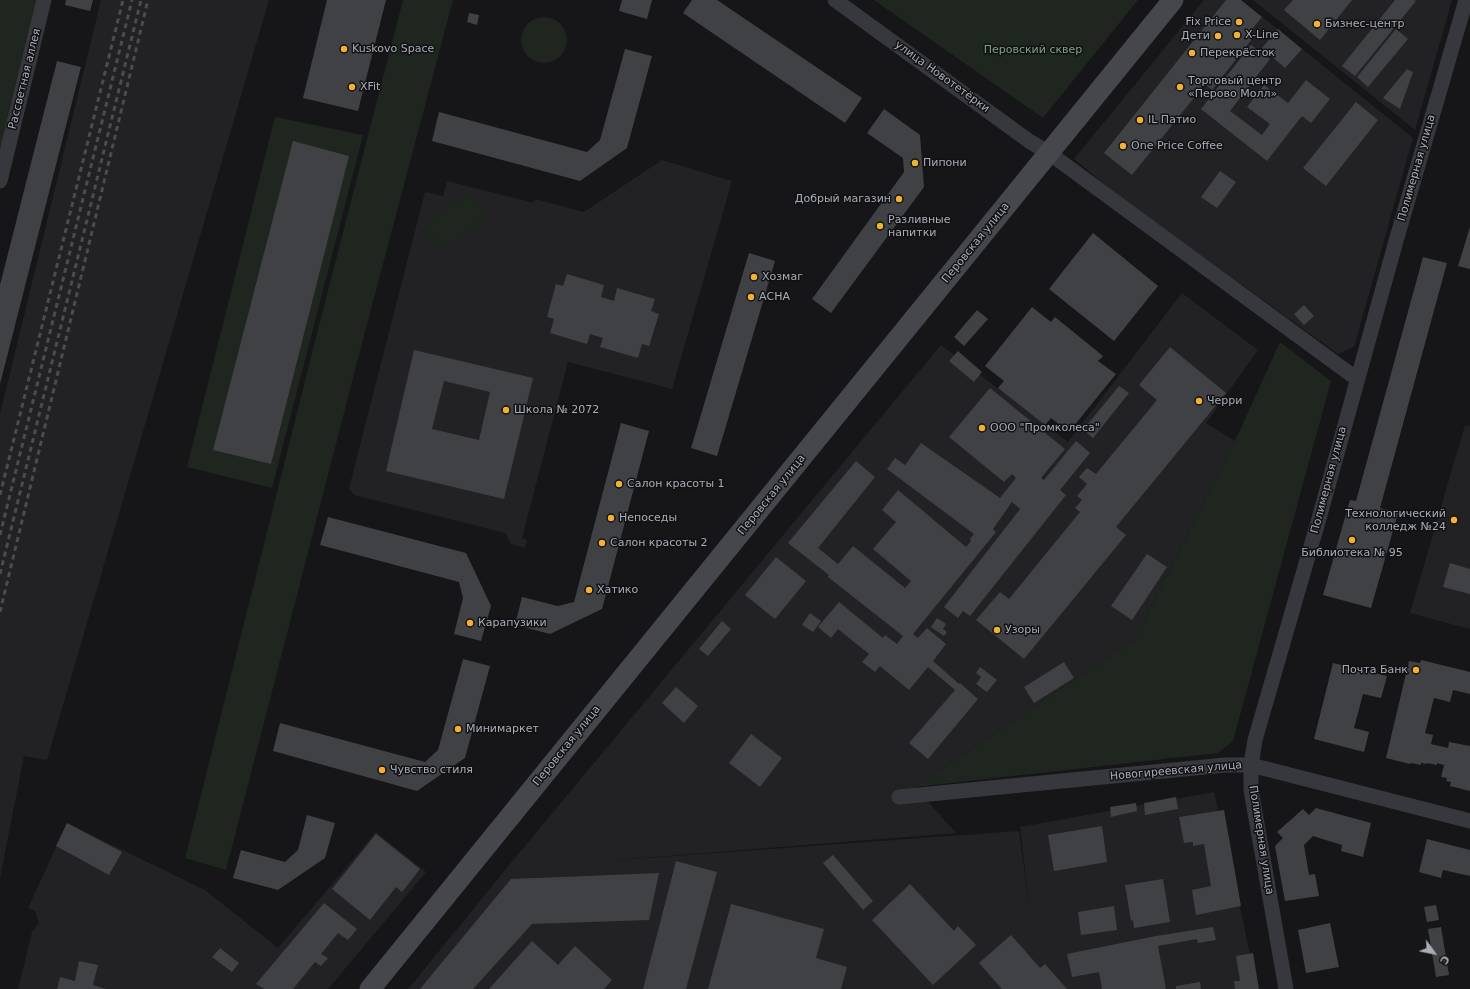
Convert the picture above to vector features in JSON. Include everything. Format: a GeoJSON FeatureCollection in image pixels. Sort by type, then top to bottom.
{"type":"FeatureCollection","features":[{"type":"Feature","properties":{"kind":"main road","name":"Перовская улица"},"geometry":{"type":"LineString","coordinates":[[370,989],[1173,0]]}},
{"type":"Feature","properties":{"kind":"street","name":"Рассветная аллея"},"geometry":{"type":"LineString","coordinates":[[0,182],[44,0]]}},
{"type":"Feature","properties":{"kind":"street","name":"улица Новотетёрки"},"geometry":{"type":"LineString","coordinates":[[834,0],[1029,140],[1050,153],[1356,379]]}},
{"type":"Feature","properties":{"kind":"street","name":"Полимерная улица"},"geometry":{"type":"LineString","coordinates":[[1286,989],[1251,790],[1251,765],[1255,740],[1320,515],[1356,379],[1466,0]]}},
{"type":"Feature","properties":{"kind":"street","name":"Новогиреевская улица"},"geometry":{"type":"LineString","coordinates":[[899,797],[1225,765],[1251,765],[1470,821]]}},
{"type":"Feature","properties":{"kind":"shaded area"},"geometry":{"type":"Polygon","coordinates":[[[101,0],[269,0],[47,760],[24,756],[0,878],[0,414],[101,0]]]}},
{"type":"Feature","properties":{"kind":"shaded area"},"geometry":{"type":"Polygon","coordinates":[[[1204,0],[1241,0],[1413,138],[1354,347],[1338,354],[1124,200],[1074,159],[1204,0]]]}},
{"type":"Feature","properties":{"kind":"shaded area"},"geometry":{"type":"Polygon","coordinates":[[[1253,0],[1452,0],[1415,130],[1253,0]]]}},
{"type":"Feature","properties":{"kind":"shaded area"},"geometry":{"type":"Polygon","coordinates":[[[662,160],[732,181],[672,389],[568,362],[522,538],[527,540],[525,548],[511,544],[505,533],[354,495],[349,488],[425,192],[443,196],[447,181],[534,203],[535,199],[584,212],[662,160]]]}},
{"type":"Feature","properties":{"kind":"shaded area"},"geometry":{"type":"Polygon","coordinates":[[[1182,293],[1258,350],[1206,423],[1235,441],[1135,639],[915,787],[956,833],[604,861],[1019,831],[1030,913],[1020,827],[1214,792],[1257,989],[408,989],[941,345],[1068,442],[1182,293]]]}},
{"type":"Feature","properties":{"kind":"shaded area","name":"Технологический колледж №24"},"geometry":{"type":"Polygon","coordinates":[[[1465,425],[1470,426],[1470,629],[1410,613],[1465,425]]]}},
{"type":"Feature","properties":{"kind":"shaded area"},"geometry":{"type":"Polygon","coordinates":[[[67,823],[205,890],[278,948],[376,832],[426,872],[328,989],[18,989],[32,932],[39,923],[35,911],[28,908],[67,823]]]}},
{"type":"Feature","properties":{"kind":"green space"},"geometry":{"type":"Polygon","coordinates":[[[0,0],[40,0],[0,165],[0,0]]]}},
{"type":"Feature","properties":{"kind":"green space"},"geometry":{"type":"Polygon","coordinates":[[[403,0],[453,0],[361,347],[226,870],[185,858],[316,337],[403,0]]]}},
{"type":"Feature","properties":{"kind":"green space","name":"Перовский сквер"},"geometry":{"type":"Polygon","coordinates":[[[874,0],[1138,0],[1043,118],[874,0]]]}},
{"type":"Feature","properties":{"kind":"green space"},"geometry":{"type":"Polygon","coordinates":[[[549,17],[561,23],[566,31],[566,49],[561,57],[553,62],[539,63],[527,57],[522,49],[521,35],[527,23],[535,18],[549,17]]]}},
{"type":"Feature","properties":{"kind":"green space"},"geometry":{"type":"Polygon","coordinates":[[[275,117],[363,135],[272,488],[187,467],[275,117]]]}},
{"type":"Feature","properties":{"kind":"green space"},"geometry":{"type":"Polygon","coordinates":[[[469,192],[487,216],[442,250],[424,226],[469,192]]]}},
{"type":"Feature","properties":{"kind":"green space"},"geometry":{"type":"Polygon","coordinates":[[[1280,342],[1331,381],[1233,741],[1218,753],[915,787],[1135,639],[1235,441],[1280,342]]]}},
{"type":"Feature","properties":{"kind":"building"},"geometry":{"type":"Polygon","coordinates":[[[66,0],[93,0],[90,11],[65,5],[66,0]]]}},
{"type":"Feature","properties":{"kind":"building","name":"Kuskovo Space"},"geometry":{"type":"Polygon","coordinates":[[[327,0],[386,0],[358,111],[303,98],[327,0]]]}},
{"type":"Feature","properties":{"kind":"building"},"geometry":{"type":"Polygon","coordinates":[[[622,0],[652,0],[647,19],[619,11],[622,0]]]}},
{"type":"Feature","properties":{"kind":"building"},"geometry":{"type":"Polygon","coordinates":[[[692,0],[717,0],[862,98],[845,123],[683,13],[692,0]]]}},
{"type":"Feature","properties":{"kind":"building","name":"Торговый центр «Перово Молл»"},"geometry":{"type":"Polygon","coordinates":[[[1226,0],[1241,0],[1262,17],[1247,35],[1252,39],[1212,90],[1205,84],[1132,175],[1104,153],[1226,0]]]}},
{"type":"Feature","properties":{"kind":"building","name":"Бизнес-центр"},"geometry":{"type":"Polygon","coordinates":[[[1293,0],[1352,0],[1320,40],[1284,10],[1293,0]]]}},
{"type":"Feature","properties":{"kind":"building"},"geometry":{"type":"Polygon","coordinates":[[[1395,0],[1416,1],[1355,76],[1342,66],[1395,0]]]}},
{"type":"Feature","properties":{"kind":"building"},"geometry":{"type":"Polygon","coordinates":[[[469,13],[479,15],[477,25],[467,22],[469,13]]]}},
{"type":"Feature","properties":{"kind":"building"},"geometry":{"type":"Polygon","coordinates":[[[1278,29],[1302,49],[1285,68],[1262,48],[1278,29]]]}},
{"type":"Feature","properties":{"kind":"building"},"geometry":{"type":"Polygon","coordinates":[[[1396,29],[1408,39],[1368,87],[1357,77],[1396,29]]]}},
{"type":"Feature","properties":{"kind":"building"},"geometry":{"type":"Polygon","coordinates":[[[1251,45],[1270,59],[1230,111],[1262,135],[1270,124],[1247,107],[1264,85],[1288,103],[1306,80],[1330,99],[1311,123],[1302,116],[1267,161],[1201,109],[1251,45]]]}},
{"type":"Feature","properties":{"kind":"building"},"geometry":{"type":"Polygon","coordinates":[[[625,49],[652,56],[627,148],[580,181],[432,141],[439,112],[587,152],[600,140],[625,49]]]}},
{"type":"Feature","properties":{"kind":"building"},"geometry":{"type":"Polygon","coordinates":[[[57,61],[81,67],[0,384],[0,285],[57,61]]]}},
{"type":"Feature","properties":{"kind":"building"},"geometry":{"type":"Polygon","coordinates":[[[1407,69],[1413,72],[1400,109],[1383,98],[1407,69]]]}},
{"type":"Feature","properties":{"kind":"building"},"geometry":{"type":"Polygon","coordinates":[[[1356,102],[1378,120],[1326,186],[1303,168],[1356,102]]]}},
{"type":"Feature","properties":{"kind":"building"},"geometry":{"type":"Polygon","coordinates":[[[884,109],[920,135],[924,187],[831,313],[812,299],[904,172],[903,158],[867,133],[884,109]]]}},
{"type":"Feature","properties":{"kind":"building"},"geometry":{"type":"Polygon","coordinates":[[[293,141],[349,156],[271,464],[213,450],[293,141]]]}},
{"type":"Feature","properties":{"kind":"building"},"geometry":{"type":"Polygon","coordinates":[[[1220,171],[1236,182],[1217,208],[1201,197],[1220,171]]]}},
{"type":"Feature","properties":{"kind":"building"},"geometry":{"type":"Polygon","coordinates":[[[1470,227],[1470,269],[1458,266],[1470,227]]]}},
{"type":"Feature","properties":{"kind":"building"},"geometry":{"type":"Polygon","coordinates":[[[1093,233],[1158,286],[1114,341],[1049,289],[1093,233]]]}},
{"type":"Feature","properties":{"kind":"building"},"geometry":{"type":"Polygon","coordinates":[[[749,253],[775,261],[717,456],[691,448],[749,253]]]}},
{"type":"Feature","properties":{"kind":"building"},"geometry":{"type":"Polygon","coordinates":[[[1423,257],[1447,263],[1380,508],[1398,513],[1371,608],[1323,595],[1350,500],[1356,501],[1423,257]]]}},
{"type":"Feature","properties":{"kind":"building"},"geometry":{"type":"Polygon","coordinates":[[[567,274],[604,285],[601,297],[614,301],[617,288],[655,299],[651,311],[659,314],[649,346],[642,344],[638,358],[600,347],[603,338],[590,334],[587,344],[550,333],[554,319],[547,317],[556,284],[563,286],[567,274]]]}},
{"type":"Feature","properties":{"kind":"building"},"geometry":{"type":"Polygon","coordinates":[[[1304,305],[1314,316],[1304,325],[1294,314],[1304,305]]]}},
{"type":"Feature","properties":{"kind":"building"},"geometry":{"type":"Polygon","coordinates":[[[1032,307],[1051,322],[1055,317],[1103,356],[1098,361],[1116,374],[1069,432],[1051,418],[1045,425],[998,388],[1004,381],[985,366],[1032,307]]]}},
{"type":"Feature","properties":{"kind":"building"},"geometry":{"type":"Polygon","coordinates":[[[977,310],[988,319],[964,346],[954,337],[977,310]]]}},
{"type":"Feature","properties":{"kind":"building"},"geometry":{"type":"Polygon","coordinates":[[[1170,347],[1226,393],[1116,527],[1126,535],[1024,659],[976,620],[1000,592],[1009,599],[1080,512],[1075,508],[1082,500],[1077,496],[1087,484],[1079,477],[1087,468],[1096,474],[1157,400],[1139,385],[1170,347]]]}},
{"type":"Feature","properties":{"kind":"building","name":"Школа № 2072"},"geometry":{"type":"Polygon","coordinates":[[[414,350],[533,378],[504,499],[386,471],[414,350]],[[444,381],[432,429],[479,440],[490,392],[444,381]]]}},
{"type":"Feature","properties":{"kind":"building"},"geometry":{"type":"Polygon","coordinates":[[[958,351],[982,372],[974,382],[949,361],[958,351]]]}},
{"type":"Feature","properties":{"kind":"building"},"geometry":{"type":"Polygon","coordinates":[[[1119,386],[1129,393],[1093,438],[1083,430],[1119,386]]]}},
{"type":"Feature","properties":{"kind":"building"},"geometry":{"type":"Polygon","coordinates":[[[990,388],[1065,449],[1041,478],[1044,480],[1076,441],[1090,453],[1060,490],[1066,495],[970,616],[963,611],[958,618],[944,607],[1020,509],[1012,502],[993,529],[996,532],[913,634],[918,638],[927,628],[946,644],[933,661],[978,699],[928,759],[909,743],[955,690],[928,667],[909,690],[880,666],[875,672],[862,662],[869,654],[838,629],[831,638],[818,627],[839,602],[883,638],[885,635],[897,644],[903,636],[828,577],[829,575],[788,543],[856,461],[875,477],[818,548],[838,564],[853,546],[905,588],[911,581],[873,549],[896,522],[882,510],[898,490],[966,547],[974,534],[887,469],[895,458],[905,465],[921,443],[1000,498],[1016,478],[1012,474],[1004,482],[949,437],[990,388]]]}},
{"type":"Feature","properties":{"kind":"building"},"geometry":{"type":"Polygon","coordinates":[[[621,423],[649,431],[602,609],[550,634],[515,625],[522,597],[558,606],[574,602],[621,423]]]}},
{"type":"Feature","properties":{"kind":"building"},"geometry":{"type":"Polygon","coordinates":[[[328,517],[466,553],[491,606],[481,641],[454,634],[463,598],[459,582],[320,545],[328,517]]]}},
{"type":"Feature","properties":{"kind":"building"},"geometry":{"type":"Polygon","coordinates":[[[1147,554],[1167,567],[1132,620],[1111,606],[1147,554]]]}},
{"type":"Feature","properties":{"kind":"building"},"geometry":{"type":"Polygon","coordinates":[[[776,557],[806,581],[775,619],[745,595],[776,557]]]}},
{"type":"Feature","properties":{"kind":"building"},"geometry":{"type":"Polygon","coordinates":[[[1450,563],[1470,569],[1470,594],[1443,587],[1450,563]]]}},
{"type":"Feature","properties":{"kind":"building"},"geometry":{"type":"Polygon","coordinates":[[[810,613],[821,621],[813,632],[802,625],[810,613]]]}},
{"type":"Feature","properties":{"kind":"building"},"geometry":{"type":"Polygon","coordinates":[[[937,618],[946,624],[943,629],[947,632],[944,636],[931,627],[937,618]]]}},
{"type":"Feature","properties":{"kind":"building"},"geometry":{"type":"Polygon","coordinates":[[[722,621],[731,629],[708,656],[699,649],[722,621]]]}},
{"type":"Feature","properties":{"kind":"building"},"geometry":{"type":"Polygon","coordinates":[[[463,659],[490,666],[465,758],[417,791],[273,751],[280,723],[425,762],[438,750],[463,659]]]}},
{"type":"Feature","properties":{"kind":"building"},"geometry":{"type":"Polygon","coordinates":[[[1421,660],[1470,672],[1470,694],[1453,690],[1450,702],[1434,698],[1425,733],[1433,735],[1431,744],[1448,748],[1449,742],[1470,746],[1470,791],[1450,786],[1451,782],[1446,781],[1447,778],[1441,777],[1444,765],[1437,763],[1437,765],[1427,763],[1421,763],[1421,765],[1410,764],[1386,758],[1409,661],[1420,663],[1421,660]]]}},
{"type":"Feature","properties":{"kind":"building"},"geometry":{"type":"Polygon","coordinates":[[[1064,662],[1074,678],[1034,703],[1024,687],[1064,662]]]}},
{"type":"Feature","properties":{"kind":"building"},"geometry":{"type":"Polygon","coordinates":[[[1333,663],[1387,676],[1381,698],[1363,694],[1354,728],[1369,732],[1364,752],[1314,739],[1333,663]]]}},
{"type":"Feature","properties":{"kind":"building"},"geometry":{"type":"Polygon","coordinates":[[[980,667],[997,680],[987,692],[976,684],[981,677],[976,673],[980,667]]]}},
{"type":"Feature","properties":{"kind":"building"},"geometry":{"type":"Polygon","coordinates":[[[676,687],[698,706],[684,723],[662,703],[676,687]]]}},
{"type":"Feature","properties":{"kind":"building"},"geometry":{"type":"Polygon","coordinates":[[[751,734],[782,758],[760,787],[729,763],[751,734]]]}},
{"type":"Feature","properties":{"kind":"building"},"geometry":{"type":"Polygon","coordinates":[[[1176,797],[1178,809],[1145,815],[1144,803],[1176,797]]]}},
{"type":"Feature","properties":{"kind":"building"},"geometry":{"type":"Polygon","coordinates":[[[1136,803],[1137,811],[1111,817],[1110,807],[1136,803]]]}},
{"type":"Feature","properties":{"kind":"building"},"geometry":{"type":"Polygon","coordinates":[[[1316,808],[1371,823],[1363,857],[1341,851],[1342,845],[1313,836],[1304,845],[1309,875],[1315,874],[1319,896],[1285,901],[1275,846],[1283,838],[1277,832],[1303,809],[1309,815],[1316,808]]]}},
{"type":"Feature","properties":{"kind":"building"},"geometry":{"type":"Polygon","coordinates":[[[1224,810],[1241,906],[1196,915],[1192,890],[1211,886],[1204,844],[1193,846],[1193,842],[1184,843],[1179,817],[1224,810]]]}},
{"type":"Feature","properties":{"kind":"building"},"geometry":{"type":"Polygon","coordinates":[[[307,815],[335,823],[325,858],[278,890],[233,878],[241,850],[285,862],[298,850],[307,815]]]}},
{"type":"Feature","properties":{"kind":"building"},"geometry":{"type":"Polygon","coordinates":[[[67,823],[122,852],[109,875],[56,846],[67,823]]]}},
{"type":"Feature","properties":{"kind":"building"},"geometry":{"type":"Polygon","coordinates":[[[1102,826],[1107,862],[1054,871],[1048,835],[1102,826]]]}},
{"type":"Feature","properties":{"kind":"building"},"geometry":{"type":"Polygon","coordinates":[[[376,834],[420,869],[402,892],[396,887],[370,920],[332,889],[376,834]]]}},
{"type":"Feature","properties":{"kind":"building"},"geometry":{"type":"Polygon","coordinates":[[[1427,839],[1470,850],[1470,876],[1443,870],[1441,878],[1419,872],[1427,839]]]}},
{"type":"Feature","properties":{"kind":"building"},"geometry":{"type":"Polygon","coordinates":[[[833,855],[873,901],[863,910],[823,863],[833,855]]]}},
{"type":"Feature","properties":{"kind":"building"},"geometry":{"type":"Polygon","coordinates":[[[676,861],[717,872],[686,989],[643,989],[676,861]]]}},
{"type":"Feature","properties":{"kind":"building"},"geometry":{"type":"Polygon","coordinates":[[[659,873],[649,920],[532,924],[473,989],[420,989],[511,879],[659,873]]]}},
{"type":"Feature","properties":{"kind":"building"},"geometry":{"type":"Polygon","coordinates":[[[1163,879],[1170,922],[1134,928],[1133,920],[1131,921],[1125,885],[1163,879]]]}},
{"type":"Feature","properties":{"kind":"building"},"geometry":{"type":"Polygon","coordinates":[[[910,884],[954,931],[958,926],[976,945],[933,985],[872,920],[910,884]]]}},
{"type":"Feature","properties":{"kind":"building"},"geometry":{"type":"Polygon","coordinates":[[[324,903],[357,929],[348,940],[338,933],[321,954],[328,958],[321,966],[315,962],[293,989],[264,989],[256,984],[324,903]]]}},
{"type":"Feature","properties":{"kind":"building"},"geometry":{"type":"Polygon","coordinates":[[[731,904],[824,929],[816,958],[847,967],[841,989],[708,989],[731,904]]]}},
{"type":"Feature","properties":{"kind":"building"},"geometry":{"type":"Polygon","coordinates":[[[1436,905],[1439,920],[1427,922],[1424,907],[1436,905]]]}},
{"type":"Feature","properties":{"kind":"building"},"geometry":{"type":"Polygon","coordinates":[[[1114,906],[1117,930],[1081,935],[1078,912],[1114,906]]]}},
{"type":"Feature","properties":{"kind":"building"},"geometry":{"type":"Polygon","coordinates":[[[1330,923],[1339,967],[1306,973],[1298,930],[1330,923]]]}},
{"type":"Feature","properties":{"kind":"building"},"geometry":{"type":"Polygon","coordinates":[[[1213,927],[1216,940],[1198,943],[1197,939],[1158,946],[1166,989],[1102,989],[1099,972],[1072,977],[1067,954],[1156,936],[1213,927]]]}},
{"type":"Feature","properties":{"kind":"building"},"geometry":{"type":"Polygon","coordinates":[[[1441,927],[1449,975],[1436,977],[1428,929],[1441,927]]]}},
{"type":"Feature","properties":{"kind":"building"},"geometry":{"type":"Polygon","coordinates":[[[1011,935],[1040,968],[1045,964],[1067,989],[1002,989],[979,963],[1011,935]]]}},
{"type":"Feature","properties":{"kind":"building"},"geometry":{"type":"Polygon","coordinates":[[[532,941],[558,965],[575,946],[612,980],[604,989],[489,989],[532,941]]]}},
{"type":"Feature","properties":{"kind":"building"},"geometry":{"type":"Polygon","coordinates":[[[220,948],[239,963],[232,972],[212,957],[220,948]]]}},
{"type":"Feature","properties":{"kind":"building"},"geometry":{"type":"Polygon","coordinates":[[[1253,953],[1259,989],[1235,989],[1234,981],[1240,981],[1236,956],[1253,953]]]}},
{"type":"Feature","properties":{"kind":"building"},"geometry":{"type":"Polygon","coordinates":[[[79,961],[98,965],[93,985],[106,989],[57,989],[60,977],[75,981],[79,961]]]}},
{"type":"Feature","properties":{"kind":"building"},"geometry":{"type":"Polygon","coordinates":[[[1200,982],[1201,989],[1176,989],[1176,986],[1200,982]]]}},
{"type":"Feature","properties":{"kind":"railway"},"geometry":{"type":"LineString","coordinates":[[0,495],[123,0]]}},
{"type":"Feature","properties":{"kind":"railway"},"geometry":{"type":"LineString","coordinates":[[0,535],[132,0]]}},
{"type":"Feature","properties":{"kind":"railway"},"geometry":{"type":"LineString","coordinates":[[0,574],[141,0]]}},
{"type":"Feature","properties":{"kind":"railway"},"geometry":{"type":"LineString","coordinates":[[0,612],[148,0]]}},
{"type":"Feature","properties":{"kind":"place","name":"Fix Price"},"geometry":{"type":"Point","coordinates":[1239,22]}},
{"type":"Feature","properties":{"kind":"place","name":"Бизнес-центр"},"geometry":{"type":"Point","coordinates":[1317,24]}},
{"type":"Feature","properties":{"kind":"place","name":"X-Line"},"geometry":{"type":"Point","coordinates":[1237,35]}},
{"type":"Feature","properties":{"kind":"place","name":"Дети"},"geometry":{"type":"Point","coordinates":[1218,36]}},
{"type":"Feature","properties":{"kind":"place","name":"Kuskovo Space"},"geometry":{"type":"Point","coordinates":[344,49]}},
{"type":"Feature","properties":{"kind":"place","name":"Перекрёсток"},"geometry":{"type":"Point","coordinates":[1192,53]}},
{"type":"Feature","properties":{"kind":"place","name":"XFit"},"geometry":{"type":"Point","coordinates":[352,87]}},
{"type":"Feature","properties":{"kind":"place","name":"Торговый центр «Перово Молл»"},"geometry":{"type":"Point","coordinates":[1180,87]}},
{"type":"Feature","properties":{"kind":"place","name":"IL Патио"},"geometry":{"type":"Point","coordinates":[1140,120]}},
{"type":"Feature","properties":{"kind":"place","name":"One Price Coffee"},"geometry":{"type":"Point","coordinates":[1123,146]}},
{"type":"Feature","properties":{"kind":"place","name":"Пипони"},"geometry":{"type":"Point","coordinates":[915,163]}},
{"type":"Feature","properties":{"kind":"place","name":"Добрый магазин"},"geometry":{"type":"Point","coordinates":[899,199]}},
{"type":"Feature","properties":{"kind":"place","name":"Разливные напитки"},"geometry":{"type":"Point","coordinates":[880,226]}},
{"type":"Feature","properties":{"kind":"place","name":"Хозмаг"},"geometry":{"type":"Point","coordinates":[754,277]}},
{"type":"Feature","properties":{"kind":"place","name":"АСНА"},"geometry":{"type":"Point","coordinates":[751,297]}},
{"type":"Feature","properties":{"kind":"place","name":"Черри"},"geometry":{"type":"Point","coordinates":[1199,401]}},
{"type":"Feature","properties":{"kind":"place","name":"Школа № 2072"},"geometry":{"type":"Point","coordinates":[506,410]}},
{"type":"Feature","properties":{"kind":"place","name":"ООО \"Промколеса\""},"geometry":{"type":"Point","coordinates":[982,428]}},
{"type":"Feature","properties":{"kind":"place","name":"Салон красоты 1"},"geometry":{"type":"Point","coordinates":[619,484]}},
{"type":"Feature","properties":{"kind":"place","name":"Непоседы"},"geometry":{"type":"Point","coordinates":[611,518]}},
{"type":"Feature","properties":{"kind":"place","name":"Технологический колледж №24"},"geometry":{"type":"Point","coordinates":[1454,520]}},
{"type":"Feature","properties":{"kind":"place","name":"Библиотека № 95"},"geometry":{"type":"Point","coordinates":[1352,540]}},
{"type":"Feature","properties":{"kind":"place","name":"Салон красоты 2"},"geometry":{"type":"Point","coordinates":[602,543]}},
{"type":"Feature","properties":{"kind":"place","name":"Хатико"},"geometry":{"type":"Point","coordinates":[589,590]}},
{"type":"Feature","properties":{"kind":"place","name":"Карапузики"},"geometry":{"type":"Point","coordinates":[470,623]}},
{"type":"Feature","properties":{"kind":"place","name":"Узоры"},"geometry":{"type":"Point","coordinates":[997,630]}},
{"type":"Feature","properties":{"kind":"place","name":"Почта Банк"},"geometry":{"type":"Point","coordinates":[1416,670]}},
{"type":"Feature","properties":{"kind":"place","name":"Минимаркет"},"geometry":{"type":"Point","coordinates":[458,729]}},
{"type":"Feature","properties":{"kind":"place","name":"Чувство стиля"},"geometry":{"type":"Point","coordinates":[382,770]}}]}
